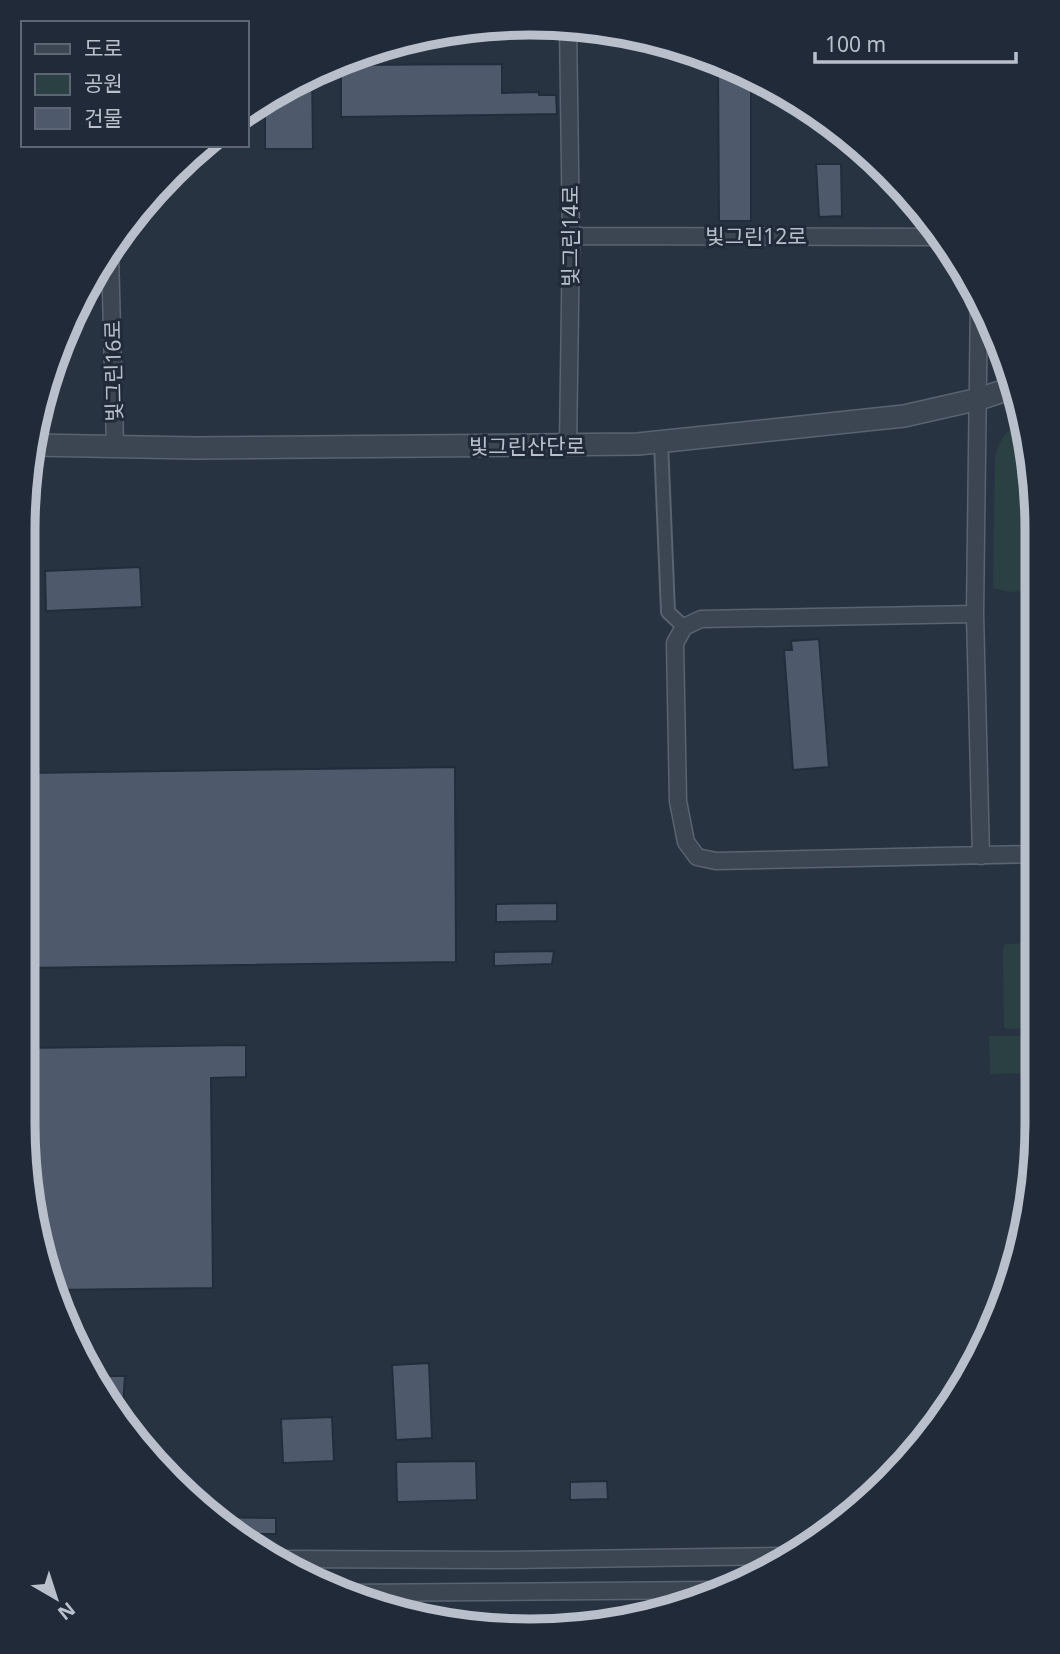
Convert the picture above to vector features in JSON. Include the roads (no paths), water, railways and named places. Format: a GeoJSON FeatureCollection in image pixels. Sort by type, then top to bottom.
{"type":"FeatureCollection","features":[{"type":"Feature","properties":{"kind":"street","name":"빛그린14로"},"geometry":{"type":"LineString","coordinates":[[568,37],[568,446]]}},
{"type":"Feature","properties":{"kind":"street","name":"빛그린12로"},"geometry":{"type":"LineString","coordinates":[[570,236],[929,237]]}},
{"type":"Feature","properties":{"kind":"street","name":"빛그린16로"},"geometry":{"type":"LineString","coordinates":[[110,267],[114,446]]}},
{"type":"Feature","properties":{"kind":"street"},"geometry":{"type":"LineString","coordinates":[[979,323],[975,614],[981,856]]}},
{"type":"Feature","properties":{"kind":"street","name":"빛그린산단로"},"geometry":{"type":"LineString","coordinates":[[43,445],[568,446],[661,442],[904,416],[1005,391]]}},
{"type":"Feature","properties":{"kind":"street"},"geometry":{"type":"LineString","coordinates":[[661,442],[668,612],[684,627]]}},
{"type":"Feature","properties":{"kind":"street"},"geometry":{"type":"LineString","coordinates":[[975,614],[701,619],[684,627],[675,643],[678,801],[686,842],[697,857],[716,861],[1025,854]]}},
{"type":"Feature","properties":{"kind":"street"},"geometry":{"type":"LineString","coordinates":[[294,1559],[499,1560],[771,1556]]}},
{"type":"Feature","properties":{"kind":"street"},"geometry":{"type":"LineString","coordinates":[[371,1593],[695,1590]]}}]}
